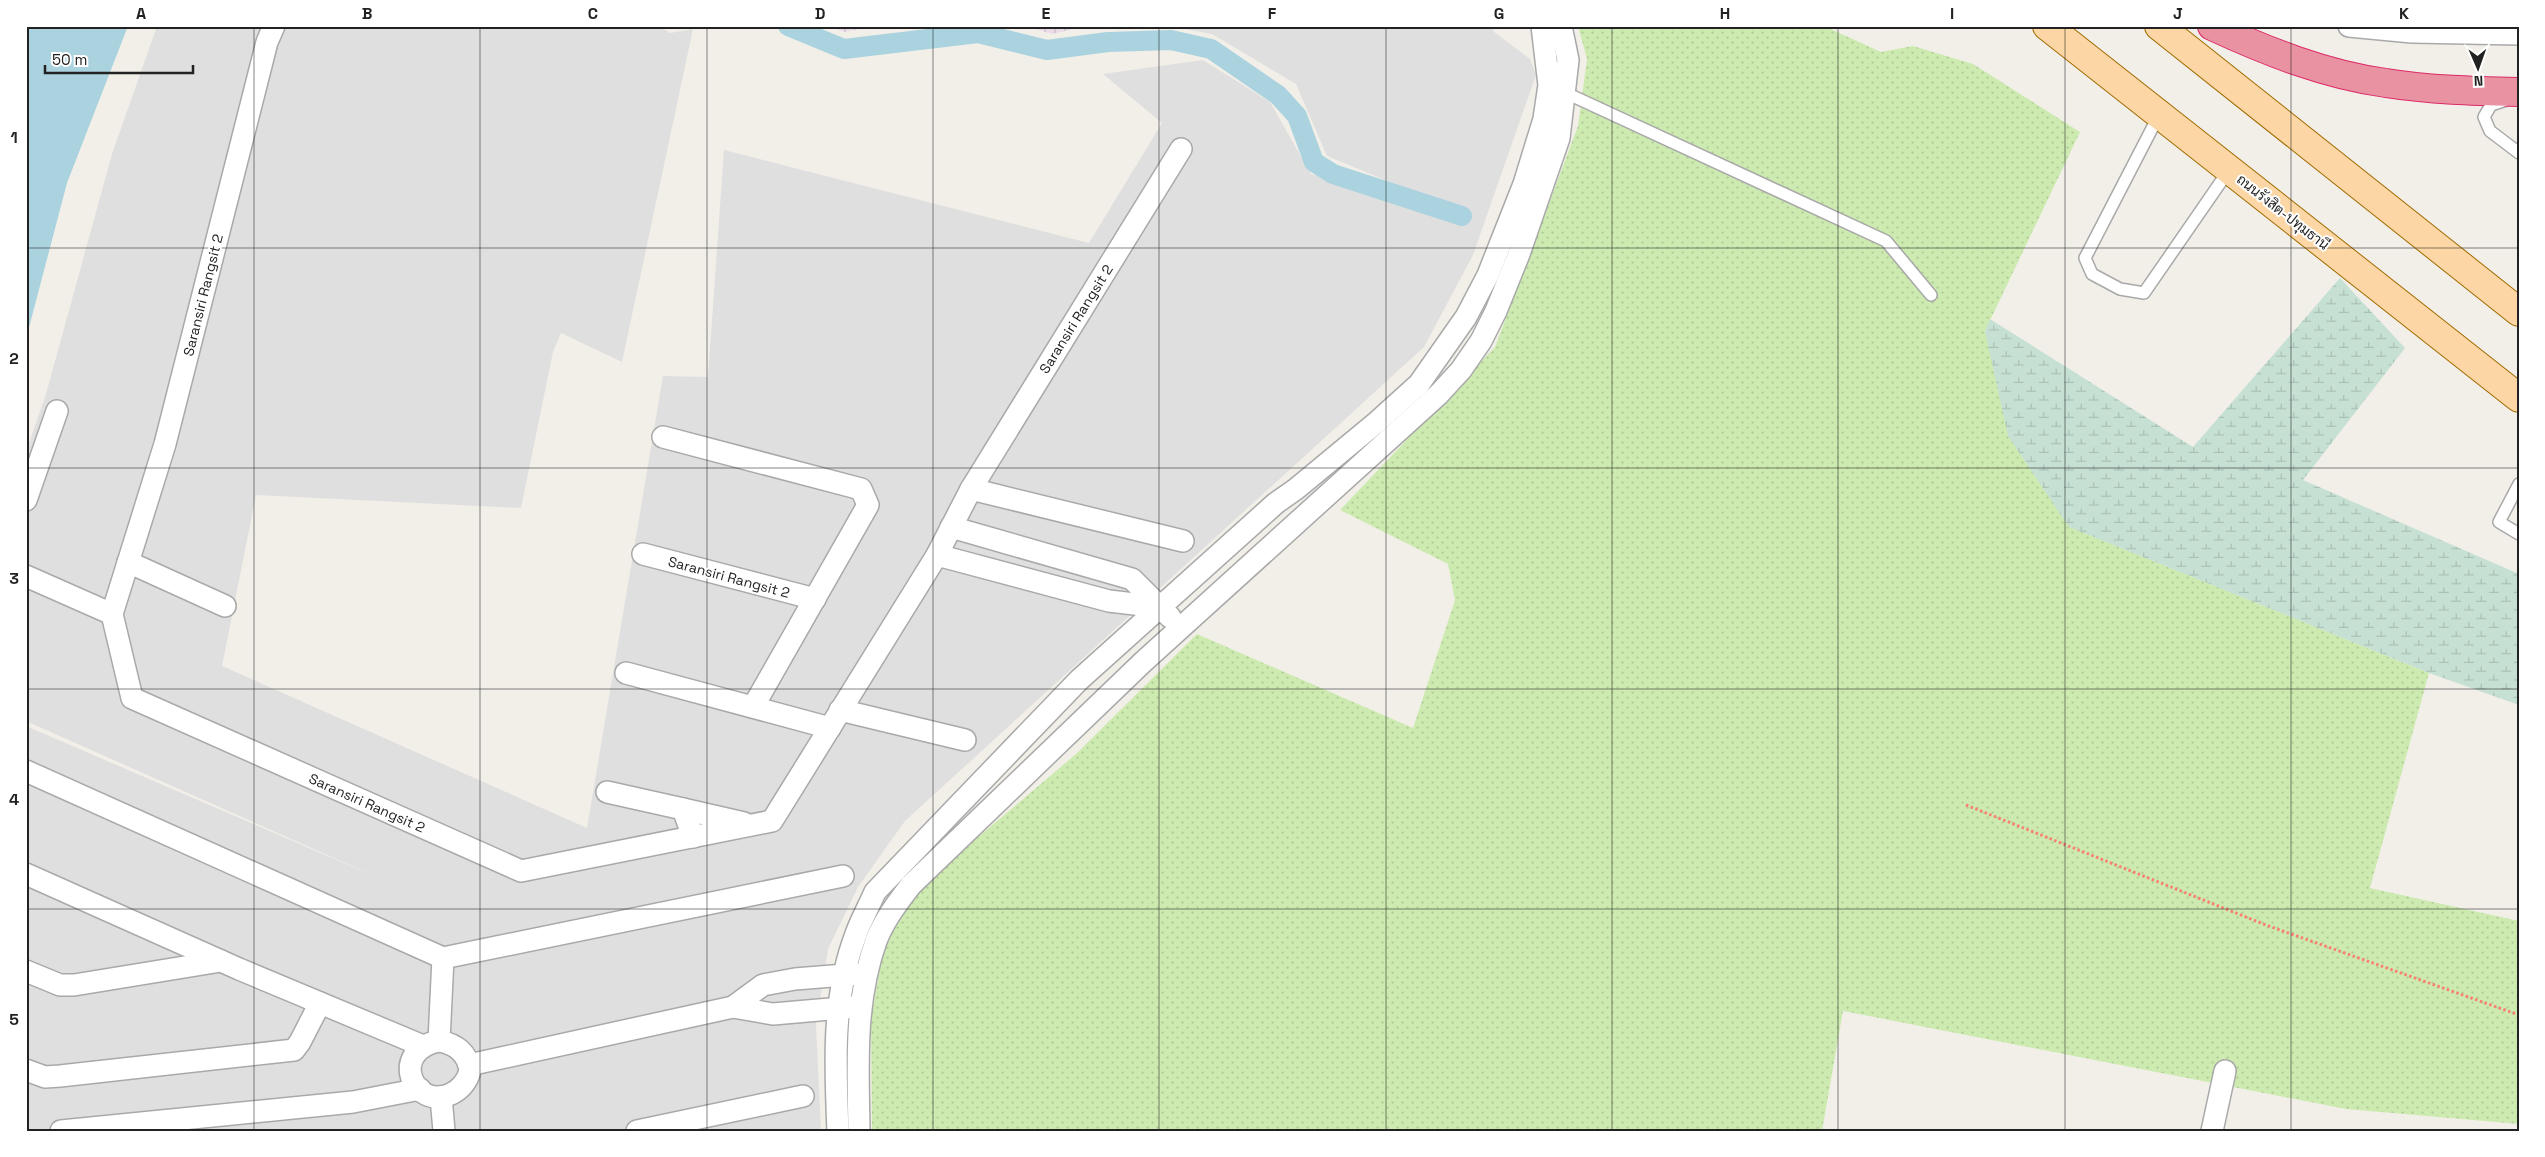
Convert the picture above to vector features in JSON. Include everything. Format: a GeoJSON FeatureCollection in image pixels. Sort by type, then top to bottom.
{"type":"FeatureCollection","features":[{"type":"Feature","properties":{"kind":"highway"},"geometry":{"type":"LineString","coordinates":[[2212,26],[2308,64],[2384,83],[2457,90],[2519,92]]}},
{"type":"Feature","properties":{"kind":"main road","name":"ถนนรังสิต-ปทุมธานี"},"geometry":{"type":"LineString","coordinates":[[2047,26],[2519,398]]}},
{"type":"Feature","properties":{"kind":"main road"},"geometry":{"type":"LineString","coordinates":[[2159,26],[2519,312]]}},
{"type":"Feature","properties":{"kind":"street","name":"Saransiri Rangsit 2"},"geometry":{"type":"LineString","coordinates":[[274,26],[267,42],[164,444],[112,614],[132,698],[521,871],[772,821],[937,554],[970,489],[1181,149]]}},
{"type":"Feature","properties":{"kind":"street"},"geometry":{"type":"LineString","coordinates":[[838,1131],[836,1072],[838,1008],[844,974],[856,934],[875,892],[1079,680],[1276,503],[1296,489],[1377,422],[1419,384],[1466,317],[1488,275],[1517,202],[1544,119],[1549,85],[1542,26]]}},
{"type":"Feature","properties":{"kind":"street"},"geometry":{"type":"LineString","coordinates":[[859,1131],[857,1036],[860,1006],[877,940],[889,914],[911,885],[1059,742],[1181,628],[1439,394],[1461,370],[1481,341],[1496,311],[1519,254],[1559,138],[1566,93],[1568,60],[1561,26]]}},
{"type":"Feature","properties":{"kind":"street"},"geometry":{"type":"LineString","coordinates":[[2349,26],[2412,32],[2519,34]]}},
{"type":"Feature","properties":{"kind":"street"},"geometry":{"type":"LineString","coordinates":[[26,500],[57,410]]}},
{"type":"Feature","properties":{"kind":"street"},"geometry":{"type":"LineString","coordinates":[[663,436],[861,489],[868,505],[753,707]]}},
{"type":"Feature","properties":{"kind":"street"},"geometry":{"type":"LineString","coordinates":[[970,489],[1183,541]]}},
{"type":"Feature","properties":{"kind":"street"},"geometry":{"type":"LineString","coordinates":[[1276,503],[1303,519]]}},
{"type":"Feature","properties":{"kind":"street"},"geometry":{"type":"LineString","coordinates":[[951,527],[1132,579],[1181,628]]}},
{"type":"Feature","properties":{"kind":"street","name":"Saransiri Rangsit 2"},"geometry":{"type":"LineString","coordinates":[[643,554],[814,599]]}},
{"type":"Feature","properties":{"kind":"street"},"geometry":{"type":"LineString","coordinates":[[937,554],[1109,601],[1160,607]]}},
{"type":"Feature","properties":{"kind":"street"},"geometry":{"type":"LineString","coordinates":[[128,562],[224,606]]}},
{"type":"Feature","properties":{"kind":"street"},"geometry":{"type":"LineString","coordinates":[[26,576],[112,614]]}},
{"type":"Feature","properties":{"kind":"street"},"geometry":{"type":"LineString","coordinates":[[626,673],[753,707],[965,740]]}},
{"type":"Feature","properties":{"kind":"street"},"geometry":{"type":"LineString","coordinates":[[1038,723],[1059,742]]}},
{"type":"Feature","properties":{"kind":"street"},"geometry":{"type":"LineString","coordinates":[[26,770],[443,958],[843,876]]}},
{"type":"Feature","properties":{"kind":"street","name":"Saransiri Rangsit 2"},"geometry":{"type":"LineString","coordinates":[[608,792],[752,824]]}},
{"type":"Feature","properties":{"kind":"street"},"geometry":{"type":"LineString","coordinates":[[683,809],[693,837]]}},
{"type":"Feature","properties":{"kind":"street"},"geometry":{"type":"LineString","coordinates":[[26,874],[320,1003],[431,1044],[457,1046],[463,1052],[470,1071],[465,1083],[455,1092],[440,1097],[425,1094],[420,1089],[410,1074],[410,1066],[411,1059],[431,1044],[443,958]]}},
{"type":"Feature","properties":{"kind":"street"},"geometry":{"type":"LineString","coordinates":[[26,971],[60,985],[221,961]]}},
{"type":"Feature","properties":{"kind":"street"},"geometry":{"type":"LineString","coordinates":[[733,1007],[763,985],[795,979],[867,973]]}},
{"type":"Feature","properties":{"kind":"street"},"geometry":{"type":"LineString","coordinates":[[26,1070],[45,1077],[60,1076],[294,1050],[320,1003]]}},
{"type":"Feature","properties":{"kind":"street"},"geometry":{"type":"LineString","coordinates":[[469,1065],[733,1007],[774,1014],[860,1006]]}},
{"type":"Feature","properties":{"kind":"street"},"geometry":{"type":"LineString","coordinates":[[2212,1131],[2225,1071]]}},
{"type":"Feature","properties":{"kind":"street"},"geometry":{"type":"LineString","coordinates":[[61,1131],[353,1102],[420,1089]]}},
{"type":"Feature","properties":{"kind":"street"},"geometry":{"type":"LineString","coordinates":[[637,1131],[803,1096]]}},
{"type":"Feature","properties":{"kind":"street"},"geometry":{"type":"LineString","coordinates":[[440,1097],[444,1131]]}},
{"type":"Feature","properties":{"kind":"lane"},"geometry":{"type":"LineString","coordinates":[[1566,93],[1886,241],[1931,295]]}},
{"type":"Feature","properties":{"kind":"lane"},"geometry":{"type":"LineString","coordinates":[[2519,96],[2491,105],[2484,117],[2490,131],[2519,154]]}},
{"type":"Feature","properties":{"kind":"lane"},"geometry":{"type":"LineString","coordinates":[[2159,115],[2085,258],[2092,274],[2120,289],[2144,293],[2229,170]]}},
{"type":"Feature","properties":{"kind":"lane"},"geometry":{"type":"LineString","coordinates":[[2519,484],[2499,522],[2519,534]]}},
{"type":"Feature","properties":{"kind":"path"},"geometry":{"type":"LineString","coordinates":[[1966,805],[2266,925],[2519,1015]]}},
{"type":"Feature","properties":{"kind":"shaded area"},"geometry":{"type":"Polygon","coordinates":[[[157,26],[659,26],[670,33],[693,29],[622,362],[561,333],[553,352],[521,508],[256,495],[222,666],[587,828],[663,376],[708,377],[724,150],[1089,243],[1162,123],[1103,74],[1203,60],[1270,102],[1311,174],[1469,222],[1467,214],[1327,156],[1296,84],[1212,34],[1169,26],[1495,26],[1493,31],[1530,59],[1536,75],[1473,255],[1424,347],[905,821],[858,887],[828,949],[816,1024],[821,1131],[26,1131],[26,726],[388,882],[26,721],[26,452],[46,394],[112,154],[157,26]]]}},
{"type":"Feature","properties":{"kind":"shaded area"},"geometry":{"type":"Polygon","coordinates":[[[829,26],[876,26],[844,32],[829,26]]]}},
{"type":"Feature","properties":{"kind":"shaded area"},"geometry":{"type":"Polygon","coordinates":[[[1026,26],[1087,26],[1052,34],[1026,26]]]}},
{"type":"Feature","properties":{"kind":"green space"},"geometry":{"type":"Polygon","coordinates":[[[1578,26],[1824,26],[1881,52],[1913,46],[1973,64],[2080,132],[1985,331],[2070,527],[2429,673],[2370,888],[2519,921],[2519,1124],[2346,1109],[1843,1011],[1822,1131],[872,1131],[871,1019],[884,946],[917,889],[1076,754],[1197,634],[1413,728],[1455,600],[1448,564],[1340,510],[1495,347],[1578,126],[1587,59],[1578,26]]]}},
{"type":"Feature","properties":{"kind":"green space"},"geometry":{"type":"Polygon","coordinates":[[[2340,278],[2405,348],[2303,480],[2519,574],[2519,705],[2429,673],[2069,527],[2008,436],[1985,331],[1990,319],[2193,447],[2340,278]]]}},
{"type":"Feature","properties":{"kind":"water"},"geometry":{"type":"Polygon","coordinates":[[[26,26],[128,26],[67,183],[26,339],[26,26]]]}},
{"type":"Feature","properties":{"kind":"waterway"},"geometry":{"type":"LineString","coordinates":[[788,26],[844,49],[978,33],[1047,50],[1108,42],[1171,40],[1211,49],[1278,95],[1297,116],[1314,162],[1333,174],[1462,216]]}}]}
